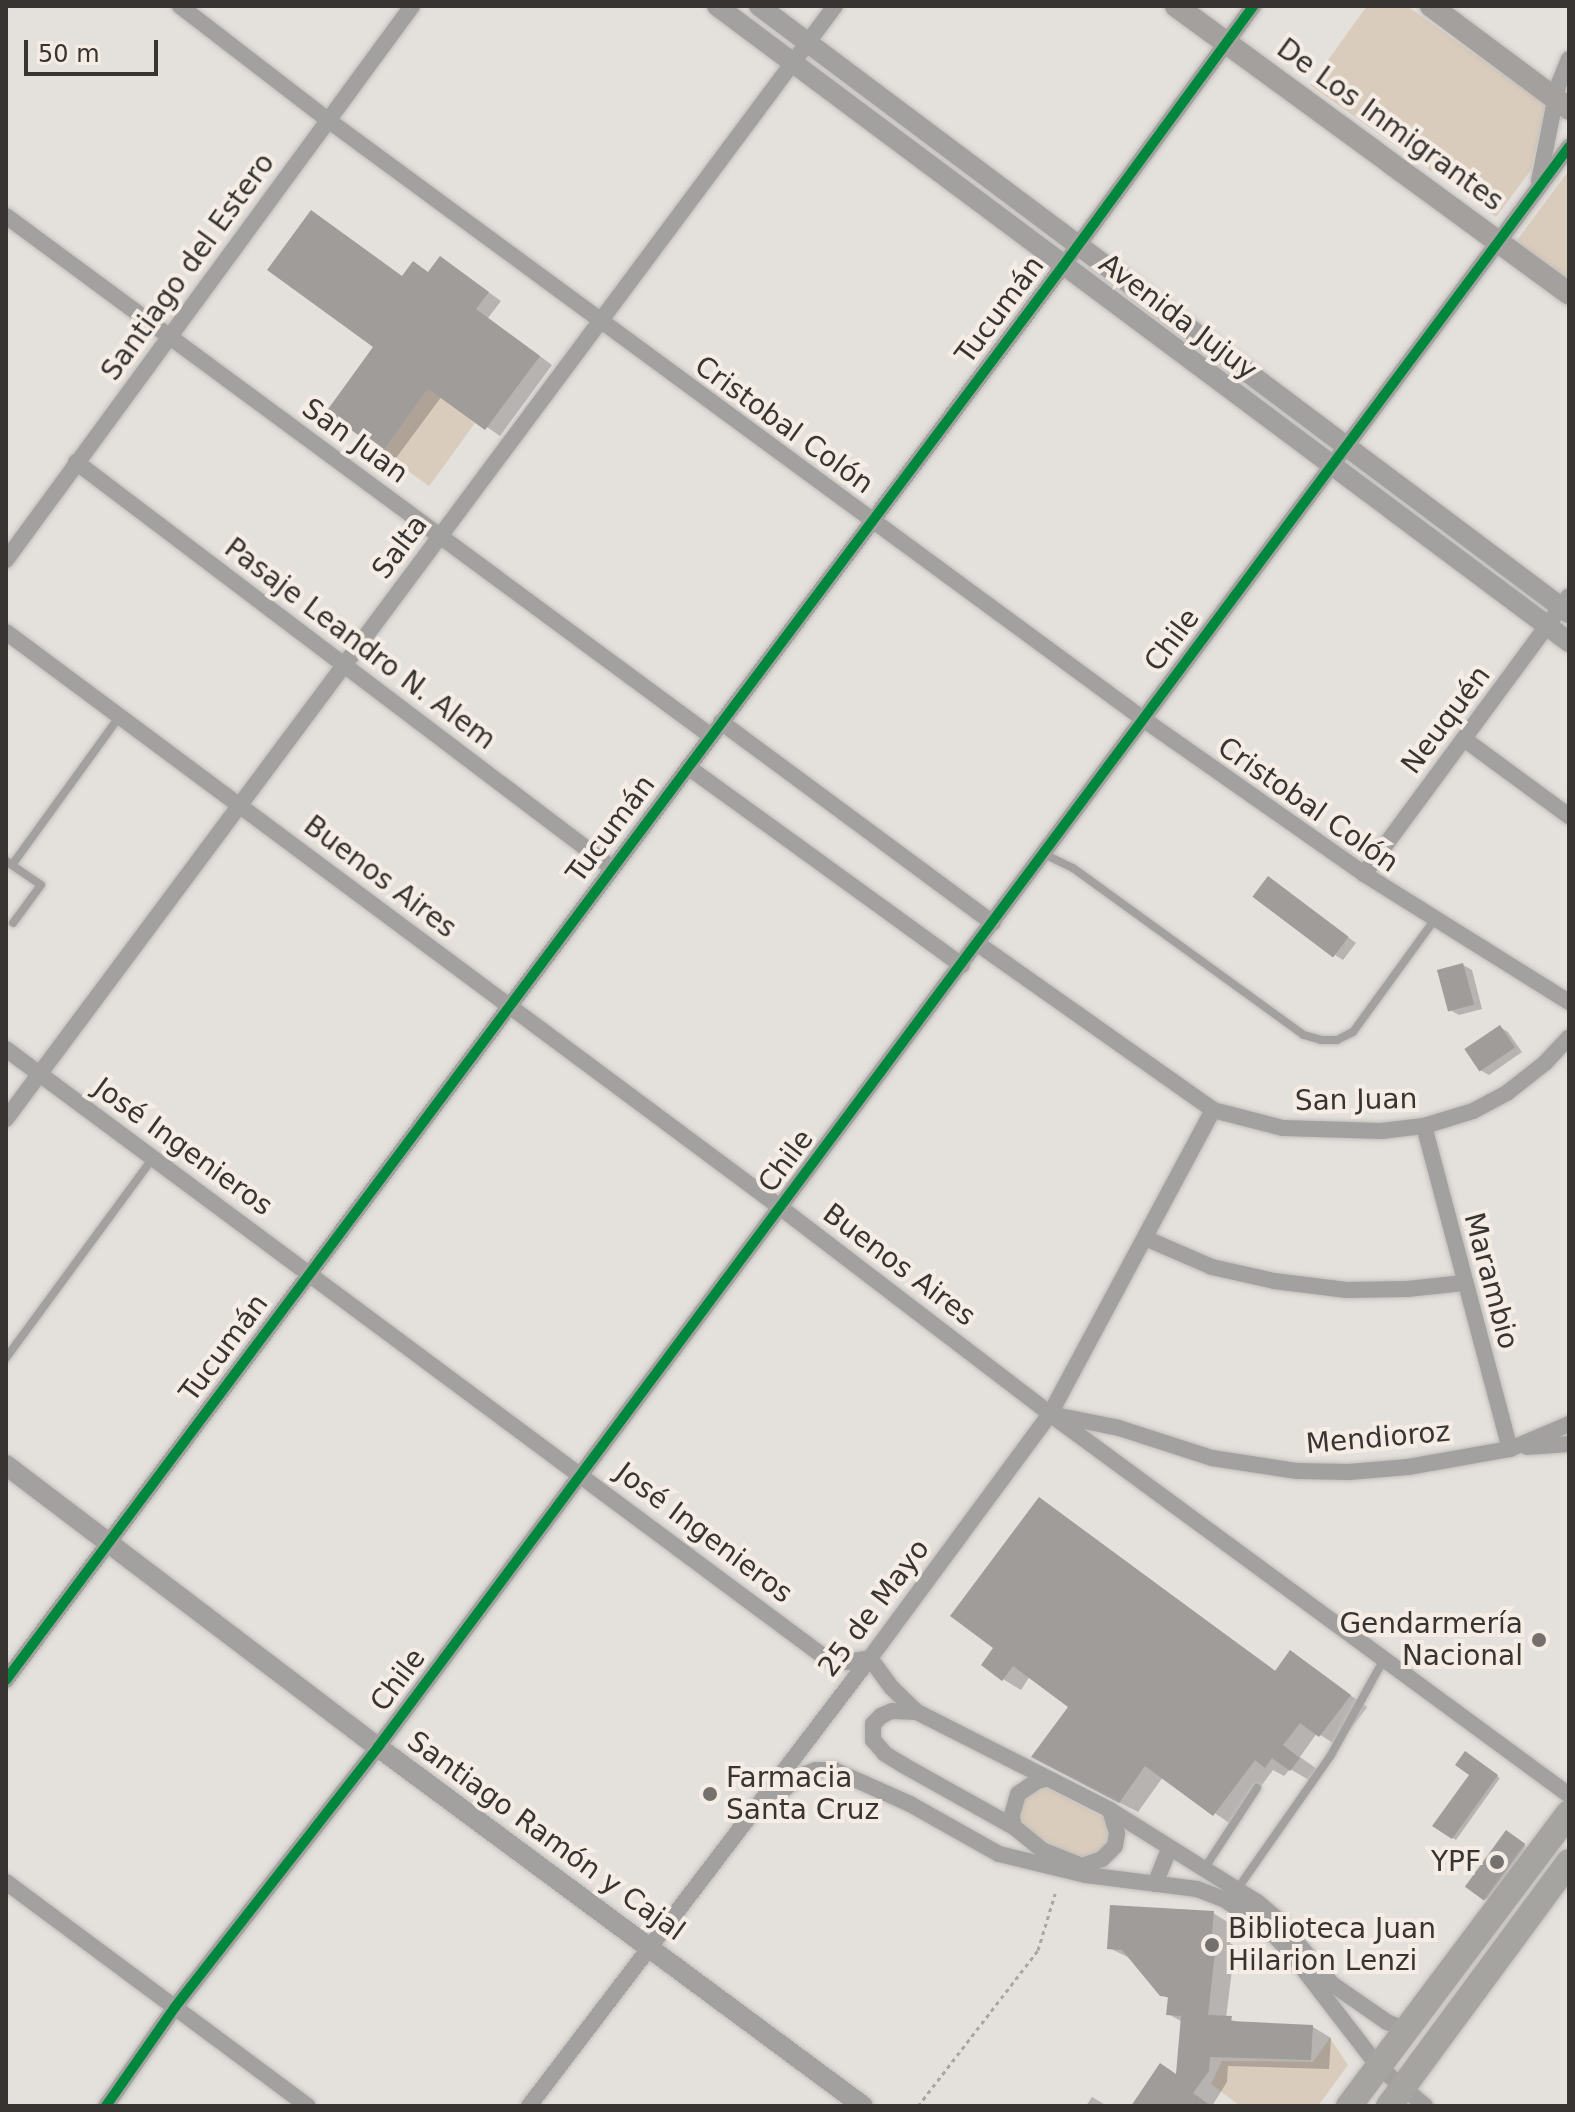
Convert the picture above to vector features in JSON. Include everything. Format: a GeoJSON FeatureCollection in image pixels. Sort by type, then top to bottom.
{"type":"FeatureCollection","features":[{"type":"Feature","properties":{"kind":"main road","name":"De Los Inmigrantes"},"geometry":{"type":"LineString","coordinates":[[1176,6],[1569,294]]}},
{"type":"Feature","properties":{"kind":"main road"},"geometry":{"type":"LineString","coordinates":[[1431,6],[1562,103]]}},
{"type":"Feature","properties":{"kind":"main road"},"geometry":{"type":"LineString","coordinates":[[1349,2106],[1569,1813]]}},
{"type":"Feature","properties":{"kind":"main road"},"geometry":{"type":"LineString","coordinates":[[1396,2097],[1569,1862]]}},
{"type":"Feature","properties":{"kind":"street","name":"Cristobal Colón"},"geometry":{"type":"LineString","coordinates":[[180,6],[200,12],[328,120],[1143,719],[1364,874],[1569,1002]]}},
{"type":"Feature","properties":{"kind":"street","name":"Santiago del Estero"},"geometry":{"type":"LineString","coordinates":[[6,560],[412,6]]}},
{"type":"Feature","properties":{"kind":"street","name":"Avenida Jujuy"},"geometry":{"type":"LineString","coordinates":[[717,6],[1569,642]]}},
{"type":"Feature","properties":{"kind":"street","name":"Avenida Jujuy"},"geometry":{"type":"LineString","coordinates":[[759,6],[1077,247],[1566,605]]}},
{"type":"Feature","properties":{"kind":"street","name":"Salta"},"geometry":{"type":"LineString","coordinates":[[6,1119],[835,6]]}},
{"type":"Feature","properties":{"kind":"street","name":"Tucumán"},"geometry":{"type":"LineString","coordinates":[[6,1680],[1063,266],[1253,6]]}},
{"type":"Feature","properties":{"kind":"street"},"geometry":{"type":"LineString","coordinates":[[1535,192],[1562,103],[1569,59]]}},
{"type":"Feature","properties":{"kind":"street","name":"Chile"},"geometry":{"type":"LineString","coordinates":[[106,2106],[175,2007],[378,1747],[1569,147]]}},
{"type":"Feature","properties":{"kind":"street","name":"San Juan"},"geometry":{"type":"LineString","coordinates":[[6,216],[441,537],[993,923]]}},
{"type":"Feature","properties":{"kind":"street","name":"Pasaje Leandro N. Alem"},"geometry":{"type":"LineString","coordinates":[[76,462],[612,868]]}},
{"type":"Feature","properties":{"kind":"street","name":"Neuquén"},"geometry":{"type":"LineString","coordinates":[[1364,874],[1547,626],[1566,605]]}},
{"type":"Feature","properties":{"kind":"street","name":"Buenos Aires"},"geometry":{"type":"LineString","coordinates":[[6,632],[510,1005],[1050,1414],[1569,1795]]}},
{"type":"Feature","properties":{"kind":"street"},"geometry":{"type":"LineString","coordinates":[[1464,739],[1569,816]]}},
{"type":"Feature","properties":{"kind":"street"},"geometry":{"type":"LineString","coordinates":[[688,767],[962,965]]}},
{"type":"Feature","properties":{"kind":"street","name":"San Juan"},"geometry":{"type":"LineString","coordinates":[[978,944],[1213,1110],[1283,1128],[1329,1132],[1424,1126],[1473,1111],[1508,1092],[1545,1063],[1569,1037]]}},
{"type":"Feature","properties":{"kind":"street","name":"José Ingenieros"},"geometry":{"type":"LineString","coordinates":[[6,1049],[823,1656],[847,1662],[870,1658]]}},
{"type":"Feature","properties":{"kind":"street","name":"25 de Mayo"},"geometry":{"type":"LineString","coordinates":[[529,2106],[870,1658],[1050,1414],[1213,1110]]}},
{"type":"Feature","properties":{"kind":"street","name":"Marambio"},"geometry":{"type":"LineString","coordinates":[[1424,1126],[1510,1449]]}},
{"type":"Feature","properties":{"kind":"street"},"geometry":{"type":"LineString","coordinates":[[1145,1238],[1212,1267],[1274,1281],[1346,1290],[1407,1289],[1464,1283]]}},
{"type":"Feature","properties":{"kind":"street","name":"Mendioroz"},"geometry":{"type":"LineString","coordinates":[[1050,1414],[1093,1421],[1212,1458],[1297,1471],[1349,1472],[1408,1467],[1510,1449],[1569,1424]]}},
{"type":"Feature","properties":{"kind":"street"},"geometry":{"type":"LineString","coordinates":[[1510,1449],[1569,1444]]}},
{"type":"Feature","properties":{"kind":"street","name":"Santiago Ramón y Cajal"},"geometry":{"type":"LineString","coordinates":[[6,1465],[378,1747],[863,2106]]}},
{"type":"Feature","properties":{"kind":"street"},"geometry":{"type":"LineString","coordinates":[[870,1658],[892,1688],[917,1712],[1110,1810],[1204,1869],[1291,1953],[1378,2066],[1396,2097],[1425,2106]]}},
{"type":"Feature","properties":{"kind":"street"},"geometry":{"type":"LineString","coordinates":[[917,1712],[892,1711],[873,1724],[873,1740],[885,1754],[1014,1827],[1044,1851],[1084,1870]]}},
{"type":"Feature","properties":{"kind":"street"},"geometry":{"type":"LineString","coordinates":[[750,1817],[800,1776],[816,1770],[834,1770],[910,1804],[999,1854],[1155,1884],[1232,1894],[1277,1919],[1332,1984],[1387,2022],[1406,2030]]}},
{"type":"Feature","properties":{"kind":"street"},"geometry":{"type":"LineString","coordinates":[[1014,1827],[1013,1808],[1018,1794],[1037,1781],[1046,1779]]}},
{"type":"Feature","properties":{"kind":"street"},"geometry":{"type":"LineString","coordinates":[[1084,1870],[1115,1846],[1117,1833],[1110,1810]]}},
{"type":"Feature","properties":{"kind":"street"},"geometry":{"type":"LineString","coordinates":[[1155,1884],[1169,1849]]}},
{"type":"Feature","properties":{"kind":"street"},"geometry":{"type":"LineString","coordinates":[[1197,1889],[1204,1869]]}},
{"type":"Feature","properties":{"kind":"street"},"geometry":{"type":"LineString","coordinates":[[6,1882],[308,2106]]}},
{"type":"Feature","properties":{"kind":"lane"},"geometry":{"type":"LineString","coordinates":[[13,923],[41,885],[9,863],[121,716]]}},
{"type":"Feature","properties":{"kind":"lane"},"geometry":{"type":"LineString","coordinates":[[1044,854],[1073,868],[1304,1035],[1321,1040],[1337,1040],[1353,1032],[1435,919]]}},
{"type":"Feature","properties":{"kind":"lane"},"geometry":{"type":"LineString","coordinates":[[6,1358],[152,1159]]}},
{"type":"Feature","properties":{"kind":"lane"},"geometry":{"type":"LineString","coordinates":[[1232,1894],[1331,1755],[1384,1659]]}},
{"type":"Feature","properties":{"kind":"lane"},"geometry":{"type":"LineString","coordinates":[[1204,1869],[1257,1788]]}},
{"type":"Feature","properties":{"kind":"path"},"geometry":{"type":"LineString","coordinates":[[918,2106],[1038,1950],[1055,1894]]}},
{"type":"Feature","properties":{"kind":"shaded area"},"geometry":{"type":"Polygon","coordinates":[[[1367,6],[1407,6],[1546,105],[1531,170],[1496,217],[1310,85],[1367,6]]]}},
{"type":"Feature","properties":{"kind":"shaded area"},"geometry":{"type":"Polygon","coordinates":[[[1569,170],[1569,286],[1515,243],[1569,170]]]}},
{"type":"Feature","properties":{"kind":"shaded area"},"geometry":{"type":"Polygon","coordinates":[[[428,389],[475,423],[429,486],[382,452],[428,389]]]}},
{"type":"Feature","properties":{"kind":"shaded area"},"geometry":{"type":"Polygon","coordinates":[[[1047,1788],[1104,1818],[1109,1836],[1103,1849],[1084,1858],[1073,1857],[1022,1827],[1021,1800],[1047,1788]]]}},
{"type":"Feature","properties":{"kind":"shaded area"},"geometry":{"type":"Polygon","coordinates":[[[1330,2038],[1348,2065],[1318,2106],[1240,2106],[1211,2084],[1222,2061],[1313,2062],[1330,2038]]]}},
{"type":"Feature","properties":{"kind":"building"},"geometry":{"type":"Polygon","coordinates":[[[311,210],[402,276],[413,261],[428,272],[440,256],[489,292],[476,309],[540,356],[485,430],[428,389],[382,452],[326,412],[373,347],[267,270],[311,210]]]}},
{"type":"Feature","properties":{"kind":"building"},"geometry":{"type":"Polygon","coordinates":[[[1268,876],[1349,937],[1333,958],[1252,897],[1268,876]]]}},
{"type":"Feature","properties":{"kind":"building"},"geometry":{"type":"Polygon","coordinates":[[[1463,963],[1474,1005],[1448,1012],[1437,970],[1463,963]]]}},
{"type":"Feature","properties":{"kind":"building"},"geometry":{"type":"Polygon","coordinates":[[[1500,1025],[1515,1047],[1479,1071],[1464,1049],[1500,1025]]]}},
{"type":"Feature","properties":{"kind":"building"},"geometry":{"type":"Polygon","coordinates":[[[1039,1497],[1275,1671],[1290,1650],[1351,1695],[1319,1737],[1300,1723],[1283,1745],[1300,1758],[1290,1771],[1272,1758],[1265,1768],[1255,1760],[1213,1816],[1145,1766],[1119,1803],[1031,1757],[1068,1707],[1013,1666],[1002,1681],[981,1665],[993,1648],[950,1616],[1039,1497]]]}},
{"type":"Feature","properties":{"kind":"building"},"geometry":{"type":"Polygon","coordinates":[[[1465,1751],[1498,1775],[1452,1839],[1432,1826],[1469,1775],[1455,1765],[1465,1751]]]}},
{"type":"Feature","properties":{"kind":"building"},"geometry":{"type":"Polygon","coordinates":[[[1506,1830],[1525,1844],[1484,1901],[1465,1887],[1506,1830]]]}},
{"type":"Feature","properties":{"kind":"building"},"geometry":{"type":"Polygon","coordinates":[[[1110,1905],[1214,1911],[1212,1934],[1217,1934],[1208,2015],[1232,2016],[1231,2021],[1313,2025],[1311,2060],[1210,2057],[1209,2071],[1193,2093],[1211,2106],[1131,2106],[1160,2063],[1176,2074],[1181,2016],[1166,2015],[1168,1997],[1160,1996],[1122,1950],[1107,1949],[1110,1905]]]}},
{"type":"Feature","properties":{"kind":"cycle path"},"geometry":{"type":"LineString","coordinates":[[6,1680],[1063,266],[1253,6]]}},
{"type":"Feature","properties":{"kind":"cycle path"},"geometry":{"type":"LineString","coordinates":[[106,2106],[175,2007],[378,1747],[1569,147]]}},
{"type":"Feature","properties":{"kind":"place","name":"Gendarmería Nacional"},"geometry":{"type":"Point","coordinates":[1539,1640]}},
{"type":"Feature","properties":{"kind":"place","name":"Farmacia Santa Cruz"},"geometry":{"type":"Point","coordinates":[710,1794]}},
{"type":"Feature","properties":{"kind":"place","name":"YPF"},"geometry":{"type":"Point","coordinates":[1497,1862]}},
{"type":"Feature","properties":{"kind":"place","name":"Biblioteca Juan Hilarion Lenzi"},"geometry":{"type":"Point","coordinates":[1212,1945]}}]}
